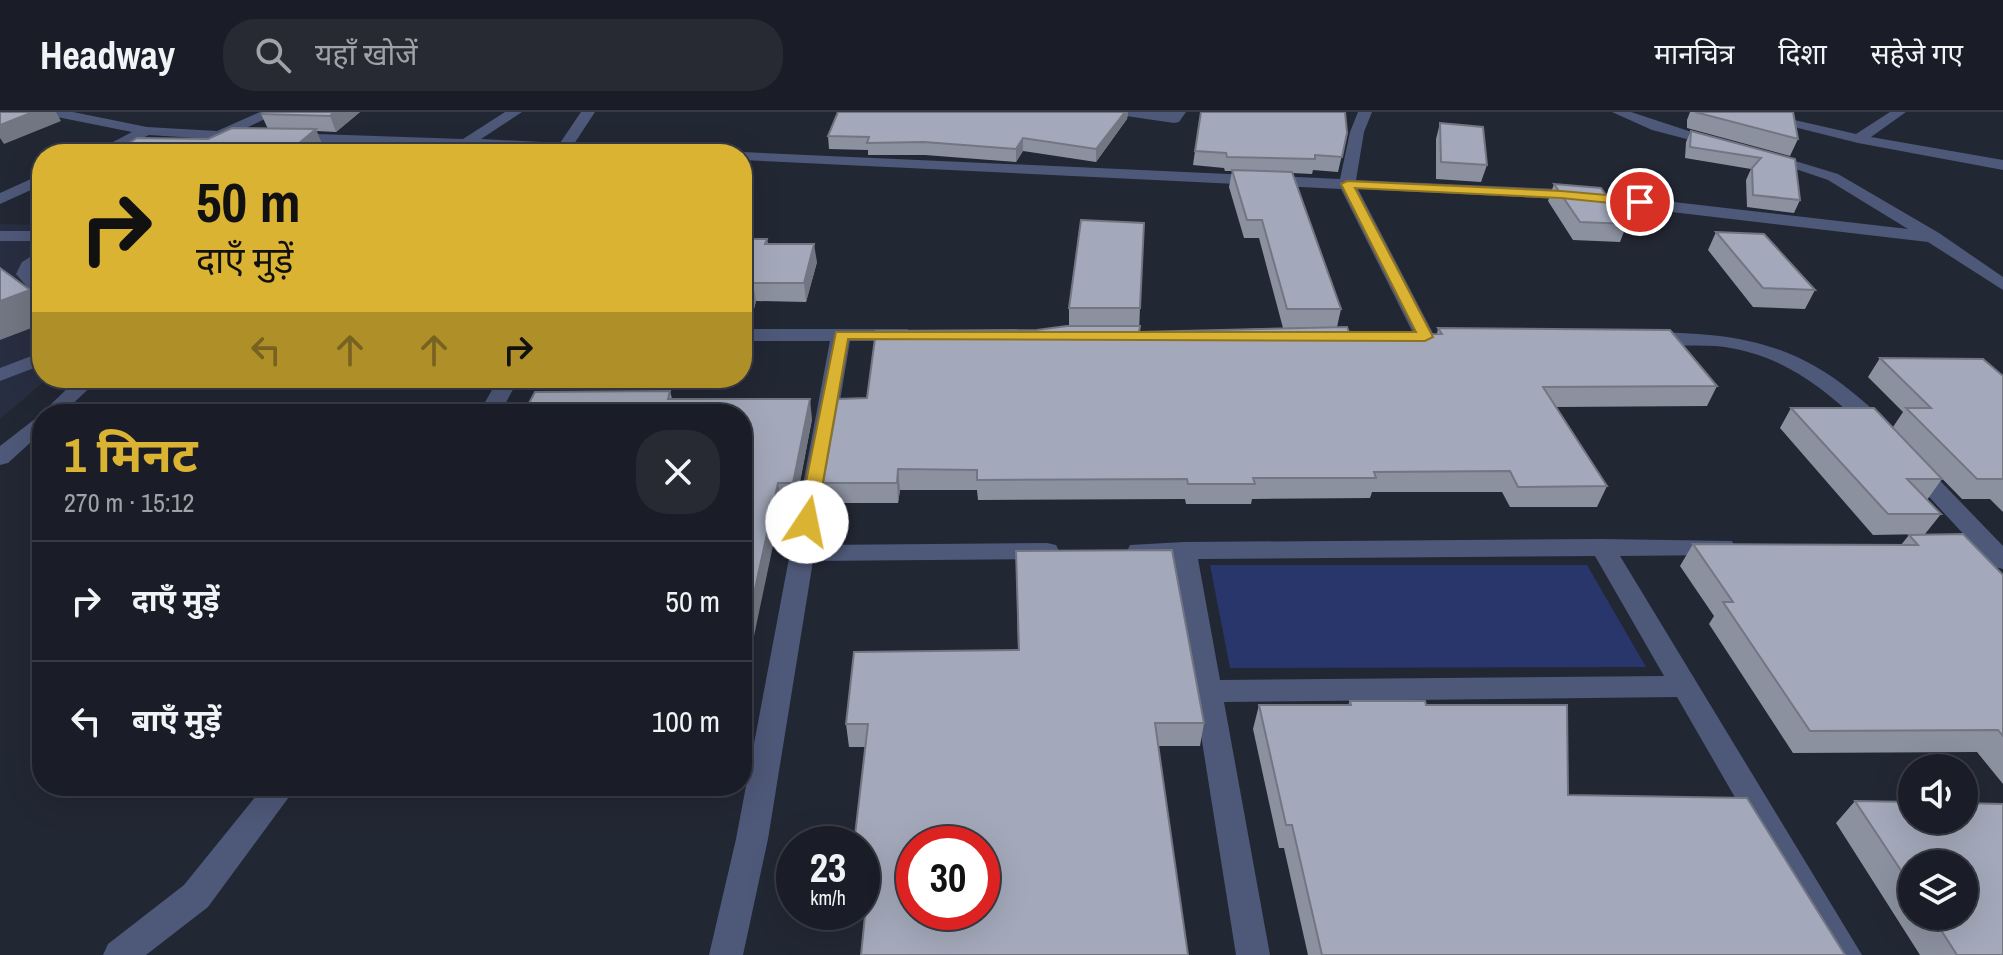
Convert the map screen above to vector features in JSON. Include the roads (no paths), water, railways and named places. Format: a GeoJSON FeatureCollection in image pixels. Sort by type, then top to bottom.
{"type":"FeatureCollection","features":[{"type":"Feature","properties":{"kind":"street"},"geometry":{"type":"LineString","coordinates":[[52,112],[147,131],[216,137],[359,138],[464,144],[515,112]]}},
{"type":"Feature","properties":{"kind":"street"},"geometry":{"type":"LineString","coordinates":[[216,137],[272,112]]}},
{"type":"Feature","properties":{"kind":"street"},"geometry":{"type":"LineString","coordinates":[[567,144],[588,112]]}},
{"type":"Feature","properties":{"kind":"street"},"geometry":{"type":"LineString","coordinates":[[1126,112],[1174,119],[1179,112]]}},
{"type":"Feature","properties":{"kind":"street"},"geometry":{"type":"LineString","coordinates":[[1365,112],[1351,155],[1347,184],[1425,337]]}},
{"type":"Feature","properties":{"kind":"street"},"geometry":{"type":"LineString","coordinates":[[1619,112],[1657,127],[1814,170],[1852,188],[1933,237],[2003,285]]}},
{"type":"Feature","properties":{"kind":"street"},"geometry":{"type":"LineString","coordinates":[[1741,112],[1858,139],[2003,165]]}},
{"type":"Feature","properties":{"kind":"street"},"geometry":{"type":"LineString","coordinates":[[1858,139],[1898,112]]}},
{"type":"Feature","properties":{"kind":"street"},"geometry":{"type":"LineString","coordinates":[[119,144],[147,131]]}},
{"type":"Feature","properties":{"kind":"street"},"geometry":{"type":"LineString","coordinates":[[352,144],[359,138]]}},
{"type":"Feature","properties":{"kind":"street"},"geometry":{"type":"LineString","coordinates":[[752,156],[1589,197],[1933,237]]}},
{"type":"Feature","properties":{"kind":"street"},"geometry":{"type":"LineString","coordinates":[[0,199],[32,184]]}},
{"type":"Feature","properties":{"kind":"street"},"geometry":{"type":"LineString","coordinates":[[0,236],[32,236]]}},
{"type":"Feature","properties":{"kind":"street"},"geometry":{"type":"LineString","coordinates":[[32,263],[25,274],[32,282]]}},
{"type":"Feature","properties":{"kind":"street"},"geometry":{"type":"LineString","coordinates":[[752,335],[933,335]]}},
{"type":"Feature","properties":{"kind":"street"},"geometry":{"type":"LineString","coordinates":[[726,955],[752,839],[841,335]]}},
{"type":"Feature","properties":{"kind":"street"},"geometry":{"type":"LineString","coordinates":[[1625,338],[1687,338],[1743,343],[1795,359],[1843,392],[1995,553]]}},
{"type":"Feature","properties":{"kind":"street"},"geometry":{"type":"LineString","coordinates":[[0,375],[32,362]]}},
{"type":"Feature","properties":{"kind":"street"},"geometry":{"type":"LineString","coordinates":[[61,404],[79,388]]}},
{"type":"Feature","properties":{"kind":"street"},"geometry":{"type":"LineString","coordinates":[[0,458],[32,430]]}},
{"type":"Feature","properties":{"kind":"street"},"geometry":{"type":"LineString","coordinates":[[1957,545],[1995,553]]}},
{"type":"Feature","properties":{"kind":"street"},"geometry":{"type":"LineString","coordinates":[[1120,551],[1741,546]]}},
{"type":"Feature","properties":{"kind":"street"},"geometry":{"type":"LineString","coordinates":[[1602,547],[1845,955]]}},
{"type":"Feature","properties":{"kind":"street"},"geometry":{"type":"LineString","coordinates":[[1184,550],[1253,955]]}},
{"type":"Feature","properties":{"kind":"street"},"geometry":{"type":"LineString","coordinates":[[801,553],[1072,551]]}},
{"type":"Feature","properties":{"kind":"street"},"geometry":{"type":"LineString","coordinates":[[1208,691],[1686,686]]}},
{"type":"Feature","properties":{"kind":"street"},"geometry":{"type":"LineString","coordinates":[[120,955],[196,896],[274,796]]}}]}
